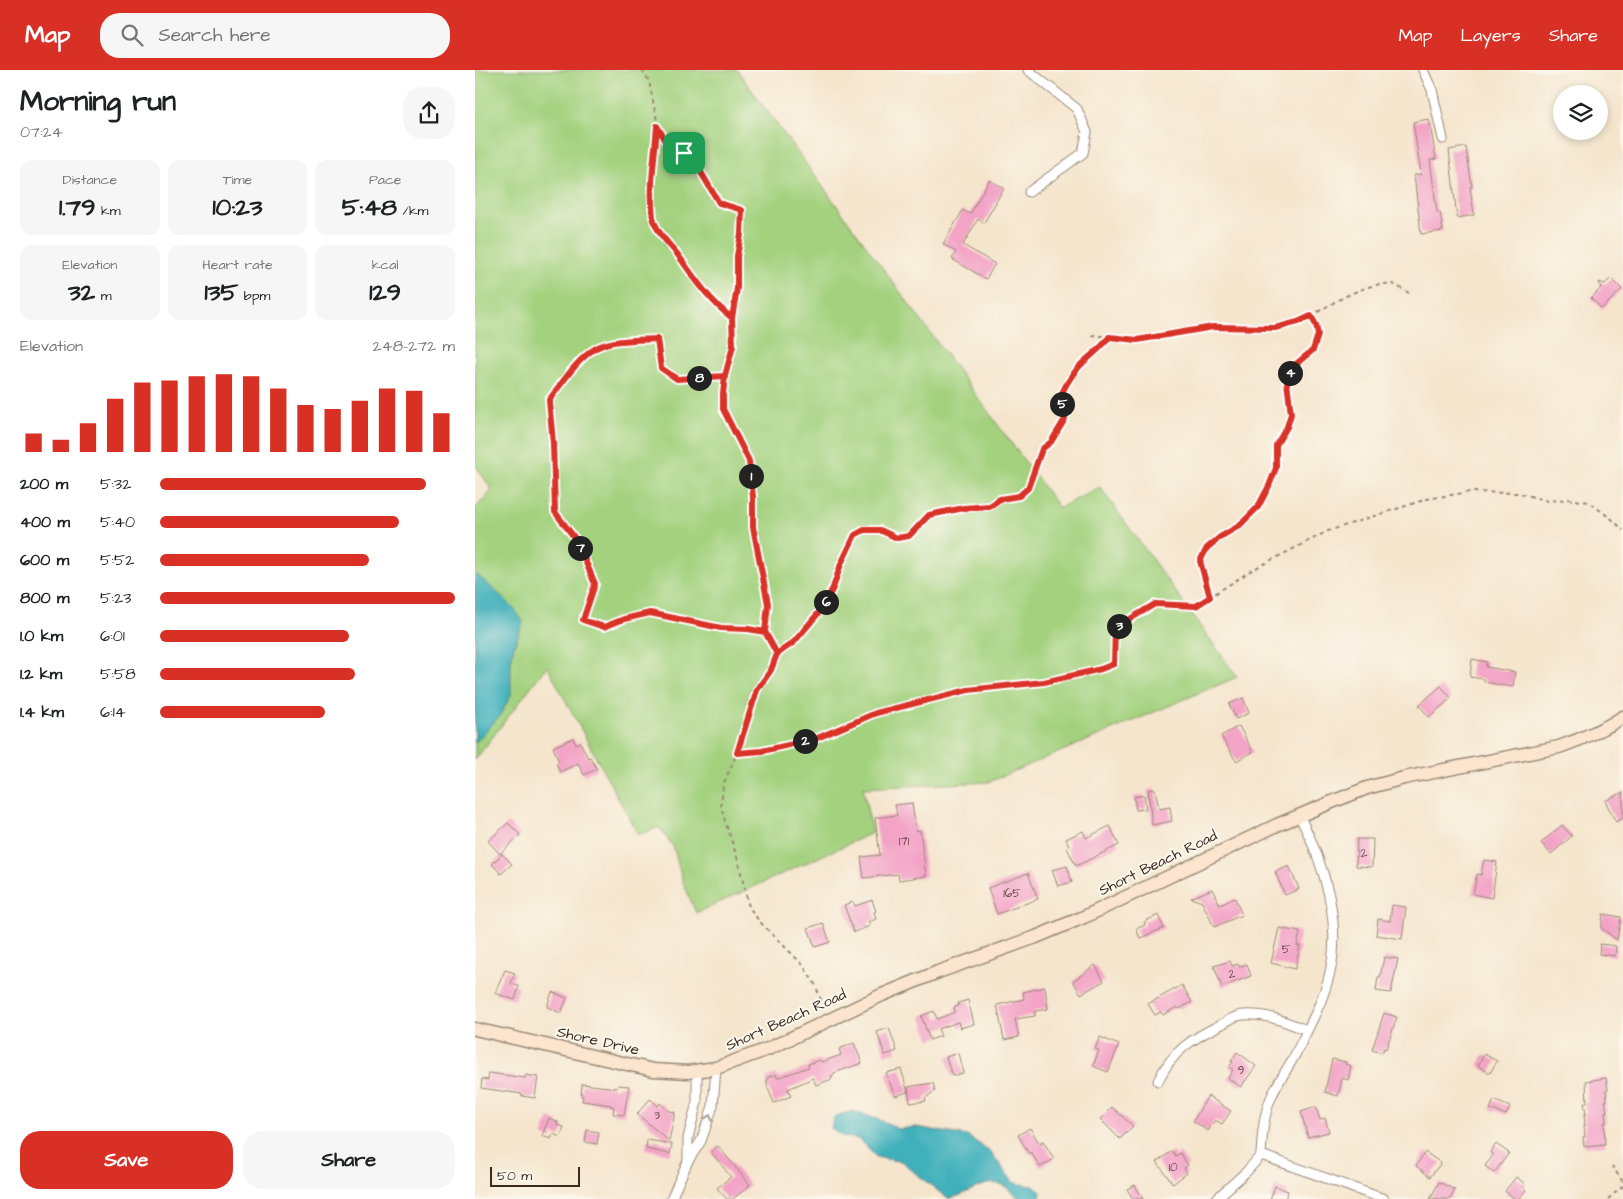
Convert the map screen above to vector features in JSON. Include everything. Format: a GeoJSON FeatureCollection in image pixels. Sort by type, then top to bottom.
{"type":"FeatureCollection","features":[{"type":"Feature","properties":{"kind":"main road","name":"Short Beach Road"},"geometry":{"type":"LineString","coordinates":[[716,1068],[768,1049],[882,995],[938,972],[1084,917],[1299,815],[1367,788],[1404,778],[1559,747],[1582,740],[1623,718]]}},
{"type":"Feature","properties":{"kind":"main road","name":"Shore Drive"},"geometry":{"type":"LineString","coordinates":[[475,1029],[653,1070],[671,1072],[716,1068]]}},
{"type":"Feature","properties":{"kind":"street"},"geometry":{"type":"LineString","coordinates":[[1028,70],[1077,109],[1087,132],[1083,153],[1029,192]]}},
{"type":"Feature","properties":{"kind":"street"},"geometry":{"type":"LineString","coordinates":[[1423,70],[1432,90],[1443,139]]}},
{"type":"Feature","properties":{"kind":"street"},"geometry":{"type":"LineString","coordinates":[[1216,1199],[1247,1171],[1261,1155],[1263,1125],[1269,1102],[1296,1054],[1321,1001],[1329,978],[1333,957],[1334,930],[1331,903],[1307,830],[1299,815]]}},
{"type":"Feature","properties":{"kind":"street"},"geometry":{"type":"LineString","coordinates":[[1158,1081],[1165,1066],[1180,1049],[1206,1032],[1241,1014],[1262,1015],[1307,1030]]}},
{"type":"Feature","properties":{"kind":"street"},"geometry":{"type":"LineString","coordinates":[[671,1199],[688,1161],[701,1141],[713,1106],[716,1068]]}},
{"type":"Feature","properties":{"kind":"street"},"geometry":{"type":"LineString","coordinates":[[688,1161],[688,1138],[697,1102],[697,1071]]}},
{"type":"Feature","properties":{"kind":"street"},"geometry":{"type":"LineString","coordinates":[[1261,1155],[1384,1199]]}},
{"type":"Feature","properties":{"kind":"path"},"geometry":{"type":"LineString","coordinates":[[642,70],[649,81],[657,126],[653,218],[660,233],[701,288],[717,306],[732,318]]}},
{"type":"Feature","properties":{"kind":"path"},"geometry":{"type":"LineString","coordinates":[[657,126],[669,146],[684,153],[695,162],[719,203],[742,210],[741,234],[737,256],[737,288],[732,318],[733,346],[725,376],[723,409],[749,461],[753,497],[753,527],[768,604],[765,632],[777,654]]}},
{"type":"Feature","properties":{"kind":"path"},"geometry":{"type":"LineString","coordinates":[[1092,335],[1137,340],[1213,327],[1275,328],[1298,322],[1366,288],[1392,284],[1409,293]]}},
{"type":"Feature","properties":{"kind":"path"},"geometry":{"type":"LineString","coordinates":[[1210,597],[1200,561],[1207,548],[1220,537],[1239,526],[1258,507],[1269,486],[1276,468],[1276,445],[1287,427],[1291,414],[1287,382],[1291,368],[1313,350],[1318,335],[1316,325],[1311,316]]}},
{"type":"Feature","properties":{"kind":"path"},"geometry":{"type":"LineString","coordinates":[[829,1020],[815,984],[802,964],[759,921],[749,907],[738,860],[721,806],[723,785],[737,753],[757,690],[771,670],[777,654],[794,642],[821,610],[833,588],[841,564],[855,535],[864,530],[880,530],[897,538],[909,536],[929,515],[964,508],[990,506],[1000,499],[1019,496],[1028,488],[1042,449],[1051,442],[1065,419],[1065,411],[1059,400],[1063,390],[1077,369],[1104,345],[1109,337]]}},
{"type":"Feature","properties":{"kind":"path"},"geometry":{"type":"LineString","coordinates":[[725,376],[677,379],[661,368],[657,339],[618,342],[597,348],[579,361],[549,400],[553,443],[555,512],[577,541],[595,584],[583,620],[604,627],[624,619],[650,613],[721,628],[765,632]]}},
{"type":"Feature","properties":{"kind":"path"},"geometry":{"type":"LineString","coordinates":[[737,753],[776,748],[815,739],[876,713],[968,690],[1044,682],[1101,669],[1114,664],[1115,628],[1155,604],[1196,606],[1253,570],[1327,531],[1427,499],[1469,492],[1519,493],[1548,501],[1568,498],[1589,502],[1623,530]]}},
{"type":"Feature","properties":{"kind":"path"},"geometry":{"type":"LineString","coordinates":[[1608,1199],[1623,1188],[1623,1182],[1613,1166]]}},
{"type":"Feature","properties":{"kind":"green space"},"geometry":{"type":"Polygon","coordinates":[[[475,70],[737,70],[1059,508],[1100,487],[1237,677],[989,782],[863,788],[872,833],[696,913],[683,882],[673,846],[659,827],[638,835],[547,666],[475,760],[475,509],[492,490],[475,464],[475,70]]]}},
{"type":"Feature","properties":{"kind":"water"},"geometry":{"type":"Polygon","coordinates":[[[475,573],[510,604],[523,623],[514,646],[511,663],[511,695],[499,717],[475,743],[475,573]]]}},
{"type":"Feature","properties":{"kind":"water"},"geometry":{"type":"Polygon","coordinates":[[[853,1111],[880,1120],[898,1129],[916,1127],[967,1136],[990,1151],[1014,1183],[1033,1186],[1041,1191],[1040,1199],[1020,1199],[1006,1187],[997,1184],[989,1184],[947,1198],[903,1162],[876,1157],[858,1139],[842,1136],[831,1128],[835,1116],[853,1111]]]}},
{"type":"Feature","properties":{"kind":"building"},"geometry":{"type":"Polygon","coordinates":[[[1429,119],[1436,159],[1430,160],[1437,212],[1440,212],[1443,231],[1421,234],[1414,175],[1421,174],[1413,122],[1429,119]]]}},
{"type":"Feature","properties":{"kind":"building"},"geometry":{"type":"Polygon","coordinates":[[[1466,147],[1474,215],[1457,218],[1449,150],[1466,147]]]}},
{"type":"Feature","properties":{"kind":"building"},"geometry":{"type":"Polygon","coordinates":[[[989,180],[1004,188],[984,223],[978,219],[963,245],[995,264],[986,279],[952,259],[956,252],[943,244],[963,210],[970,214],[989,180]]]}},
{"type":"Feature","properties":{"kind":"building"},"geometry":{"type":"Polygon","coordinates":[[[1611,278],[1622,289],[1602,309],[1591,298],[1601,288],[1599,282],[1605,284],[1611,278]]]}},
{"type":"Feature","properties":{"kind":"building"},"geometry":{"type":"Polygon","coordinates":[[[1472,659],[1487,662],[1486,667],[1515,672],[1513,687],[1484,682],[1484,679],[1470,677],[1472,659]]]}},
{"type":"Feature","properties":{"kind":"building"},"geometry":{"type":"Polygon","coordinates":[[[1441,686],[1451,698],[1429,717],[1419,705],[1441,686]]]}},
{"type":"Feature","properties":{"kind":"building"},"geometry":{"type":"Polygon","coordinates":[[[1243,698],[1249,713],[1236,719],[1229,704],[1243,698]]]}},
{"type":"Feature","properties":{"kind":"building"},"geometry":{"type":"Polygon","coordinates":[[[1239,726],[1253,752],[1236,761],[1221,736],[1239,726]]]}},
{"type":"Feature","properties":{"kind":"building"},"geometry":{"type":"Polygon","coordinates":[[[573,738],[576,744],[580,742],[588,758],[590,757],[597,769],[584,775],[578,763],[560,772],[556,763],[559,762],[553,747],[573,738]]]}},
{"type":"Feature","properties":{"kind":"building"},"geometry":{"type":"Polygon","coordinates":[[[1155,789],[1159,809],[1170,807],[1172,821],[1152,825],[1148,790],[1155,789]]]}},
{"type":"Feature","properties":{"kind":"building"},"geometry":{"type":"Polygon","coordinates":[[[1623,792],[1623,818],[1616,822],[1605,801],[1623,792]]]}},
{"type":"Feature","properties":{"kind":"building"},"geometry":{"type":"Polygon","coordinates":[[[1144,795],[1146,809],[1136,810],[1134,797],[1144,795]]]}},
{"type":"Feature","properties":{"kind":"building"},"geometry":{"type":"Polygon","coordinates":[[[912,803],[916,831],[920,830],[926,876],[899,880],[898,874],[864,878],[861,857],[880,855],[875,818],[897,815],[895,805],[912,803]]]}},
{"type":"Feature","properties":{"kind":"building"},"geometry":{"type":"Polygon","coordinates":[[[508,823],[520,835],[500,854],[488,841],[508,823]]]}},
{"type":"Feature","properties":{"kind":"building"},"geometry":{"type":"Polygon","coordinates":[[[1562,825],[1572,836],[1551,854],[1541,843],[1562,825]]]}},
{"type":"Feature","properties":{"kind":"building"},"geometry":{"type":"Polygon","coordinates":[[[1110,826],[1119,845],[1076,866],[1067,848],[1069,846],[1066,839],[1083,831],[1086,838],[1110,826]]]}},
{"type":"Feature","properties":{"kind":"building"},"geometry":{"type":"Polygon","coordinates":[[[1357,839],[1373,839],[1372,867],[1356,866],[1357,839]]]}},
{"type":"Feature","properties":{"kind":"building"},"geometry":{"type":"Polygon","coordinates":[[[502,854],[512,864],[501,874],[492,864],[502,854]]]}},
{"type":"Feature","properties":{"kind":"building"},"geometry":{"type":"Polygon","coordinates":[[[1484,860],[1497,862],[1492,898],[1473,894],[1477,874],[1481,875],[1484,860]]]}},
{"type":"Feature","properties":{"kind":"building"},"geometry":{"type":"Polygon","coordinates":[[[1067,866],[1072,882],[1058,886],[1052,870],[1067,866]]]}},
{"type":"Feature","properties":{"kind":"building"},"geometry":{"type":"Polygon","coordinates":[[[1289,866],[1299,889],[1285,895],[1275,872],[1289,866]]]}},
{"type":"Feature","properties":{"kind":"building"},"geometry":{"type":"Polygon","coordinates":[[[1028,873],[1038,899],[997,914],[988,888],[1028,873]]]}},
{"type":"Feature","properties":{"kind":"building"},"geometry":{"type":"Polygon","coordinates":[[[1212,889],[1220,905],[1235,898],[1242,915],[1214,927],[1202,902],[1191,898],[1212,889]]]}},
{"type":"Feature","properties":{"kind":"building"},"geometry":{"type":"Polygon","coordinates":[[[872,900],[876,911],[874,912],[876,919],[868,922],[870,926],[854,932],[844,905],[853,902],[855,906],[872,900]]]}},
{"type":"Feature","properties":{"kind":"building"},"geometry":{"type":"Polygon","coordinates":[[[1392,905],[1406,907],[1402,939],[1376,935],[1378,919],[1390,921],[1392,905]]]}},
{"type":"Feature","properties":{"kind":"building"},"geometry":{"type":"Polygon","coordinates":[[[1603,914],[1621,917],[1617,940],[1601,928],[1603,914]]]}},
{"type":"Feature","properties":{"kind":"building"},"geometry":{"type":"Polygon","coordinates":[[[1158,915],[1164,928],[1140,938],[1136,929],[1145,925],[1144,922],[1158,915]]]}},
{"type":"Feature","properties":{"kind":"building"},"geometry":{"type":"Polygon","coordinates":[[[823,923],[830,942],[815,947],[808,928],[823,923]]]}},
{"type":"Feature","properties":{"kind":"building"},"geometry":{"type":"Polygon","coordinates":[[[1279,928],[1300,932],[1297,946],[1300,946],[1295,969],[1271,963],[1279,928]]]}},
{"type":"Feature","properties":{"kind":"building"},"geometry":{"type":"Polygon","coordinates":[[[1600,944],[1616,946],[1615,956],[1599,954],[1600,944]]]}},
{"type":"Feature","properties":{"kind":"building"},"geometry":{"type":"Polygon","coordinates":[[[1384,957],[1398,959],[1391,993],[1376,991],[1384,957]]]}},
{"type":"Feature","properties":{"kind":"building"},"geometry":{"type":"Polygon","coordinates":[[[1230,961],[1232,966],[1238,964],[1239,967],[1247,964],[1251,976],[1222,987],[1214,966],[1230,961]]]}},
{"type":"Feature","properties":{"kind":"building"},"geometry":{"type":"Polygon","coordinates":[[[1095,965],[1104,981],[1081,994],[1073,981],[1095,965]]]}},
{"type":"Feature","properties":{"kind":"building"},"geometry":{"type":"Polygon","coordinates":[[[505,970],[515,973],[511,984],[519,986],[515,1000],[495,993],[505,970]]]}},
{"type":"Feature","properties":{"kind":"building"},"geometry":{"type":"Polygon","coordinates":[[[1182,985],[1192,1002],[1179,1009],[1177,1007],[1163,1015],[1161,1012],[1155,1015],[1148,1004],[1182,985]]]}},
{"type":"Feature","properties":{"kind":"building"},"geometry":{"type":"Polygon","coordinates":[[[1045,987],[1048,1009],[1035,1011],[1035,1016],[1015,1019],[1019,1037],[1004,1040],[997,1005],[1024,999],[1023,992],[1045,987]]]}},
{"type":"Feature","properties":{"kind":"building"},"geometry":{"type":"Polygon","coordinates":[[[552,992],[567,998],[561,1013],[547,1007],[552,992]]]}},
{"type":"Feature","properties":{"kind":"building"},"geometry":{"type":"Polygon","coordinates":[[[968,1000],[974,1024],[960,1028],[958,1022],[938,1029],[941,1036],[930,1040],[921,1016],[934,1011],[937,1019],[955,1012],[954,1007],[959,1006],[958,1003],[968,1000]]]}},
{"type":"Feature","properties":{"kind":"building"},"geometry":{"type":"Polygon","coordinates":[[[1384,1013],[1397,1017],[1386,1049],[1384,1048],[1382,1053],[1372,1050],[1384,1013]]]}},
{"type":"Feature","properties":{"kind":"building"},"geometry":{"type":"Polygon","coordinates":[[[889,1028],[897,1051],[885,1055],[877,1032],[889,1028]]]}},
{"type":"Feature","properties":{"kind":"building"},"geometry":{"type":"Polygon","coordinates":[[[1100,1037],[1119,1045],[1108,1072],[1093,1066],[1099,1050],[1095,1049],[1100,1037]]]}},
{"type":"Feature","properties":{"kind":"building"},"geometry":{"type":"Polygon","coordinates":[[[854,1043],[862,1063],[834,1073],[831,1076],[832,1079],[816,1085],[813,1078],[788,1089],[791,1096],[774,1103],[767,1086],[767,1078],[776,1074],[777,1078],[809,1067],[808,1064],[820,1060],[822,1062],[841,1055],[839,1049],[854,1043]]]}},
{"type":"Feature","properties":{"kind":"building"},"geometry":{"type":"Polygon","coordinates":[[[1237,1052],[1256,1066],[1241,1087],[1228,1078],[1233,1070],[1229,1067],[1233,1062],[1231,1061],[1237,1052]]]}},
{"type":"Feature","properties":{"kind":"building"},"geometry":{"type":"Polygon","coordinates":[[[958,1053],[963,1073],[952,1076],[946,1057],[958,1053]]]}},
{"type":"Feature","properties":{"kind":"building"},"geometry":{"type":"Polygon","coordinates":[[[1484,1054],[1497,1061],[1490,1073],[1478,1066],[1484,1054]]]}},
{"type":"Feature","properties":{"kind":"building"},"geometry":{"type":"Polygon","coordinates":[[[1332,1059],[1346,1062],[1345,1064],[1351,1066],[1348,1080],[1342,1078],[1338,1096],[1325,1092],[1332,1059]]]}},
{"type":"Feature","properties":{"kind":"building"},"geometry":{"type":"Polygon","coordinates":[[[901,1069],[908,1092],[895,1096],[886,1073],[901,1069]]]}},
{"type":"Feature","properties":{"kind":"building"},"geometry":{"type":"Polygon","coordinates":[[[489,1073],[525,1078],[526,1075],[538,1077],[535,1098],[522,1096],[522,1094],[481,1088],[482,1079],[488,1080],[489,1073]]]}},
{"type":"Feature","properties":{"kind":"building"},"geometry":{"type":"Polygon","coordinates":[[[1606,1078],[1608,1089],[1606,1090],[1607,1101],[1605,1101],[1607,1112],[1605,1112],[1606,1123],[1604,1123],[1605,1145],[1584,1147],[1584,1114],[1586,1114],[1584,1103],[1587,1103],[1586,1081],[1606,1078]]]}},
{"type":"Feature","properties":{"kind":"building"},"geometry":{"type":"Polygon","coordinates":[[[933,1083],[935,1091],[925,1098],[926,1101],[910,1103],[908,1087],[933,1083]]]}},
{"type":"Feature","properties":{"kind":"building"},"geometry":{"type":"Polygon","coordinates":[[[582,1084],[617,1088],[618,1085],[629,1086],[624,1115],[613,1114],[614,1107],[611,1105],[582,1101],[582,1084]]]}},
{"type":"Feature","properties":{"kind":"building"},"geometry":{"type":"Polygon","coordinates":[[[1208,1096],[1231,1111],[1222,1124],[1215,1120],[1208,1131],[1193,1121],[1208,1096]]]}},
{"type":"Feature","properties":{"kind":"building"},"geometry":{"type":"Polygon","coordinates":[[[650,1099],[658,1106],[660,1103],[669,1111],[675,1112],[669,1141],[637,1114],[650,1099]]]}},
{"type":"Feature","properties":{"kind":"building"},"geometry":{"type":"Polygon","coordinates":[[[1494,1100],[1510,1107],[1506,1115],[1490,1109],[1494,1100]]]}},
{"type":"Feature","properties":{"kind":"building"},"geometry":{"type":"Polygon","coordinates":[[[1112,1107],[1133,1126],[1120,1139],[1100,1119],[1112,1107]]]}},
{"type":"Feature","properties":{"kind":"building"},"geometry":{"type":"Polygon","coordinates":[[[1316,1107],[1320,1120],[1325,1118],[1329,1132],[1308,1137],[1301,1112],[1316,1107]]]}},
{"type":"Feature","properties":{"kind":"building"},"geometry":{"type":"Polygon","coordinates":[[[549,1118],[558,1122],[557,1125],[564,1127],[560,1137],[553,1134],[551,1139],[542,1136],[549,1118]]]}},
{"type":"Feature","properties":{"kind":"building"},"geometry":{"type":"Polygon","coordinates":[[[1030,1128],[1039,1143],[1043,1141],[1054,1159],[1040,1167],[1031,1152],[1029,1154],[1018,1135],[1030,1128]]]}},
{"type":"Feature","properties":{"kind":"building"},"geometry":{"type":"Polygon","coordinates":[[[587,1130],[599,1132],[597,1144],[585,1142],[587,1130]]]}},
{"type":"Feature","properties":{"kind":"building"},"geometry":{"type":"Polygon","coordinates":[[[647,1140],[672,1144],[670,1154],[646,1149],[647,1140]]]}},
{"type":"Feature","properties":{"kind":"building"},"geometry":{"type":"Polygon","coordinates":[[[1496,1144],[1509,1153],[1494,1173],[1485,1166],[1493,1155],[1490,1152],[1496,1144]]]}},
{"type":"Feature","properties":{"kind":"building"},"geometry":{"type":"Polygon","coordinates":[[[718,1146],[750,1185],[733,1199],[727,1199],[717,1188],[731,1177],[711,1152],[718,1146]]]}},
{"type":"Feature","properties":{"kind":"building"},"geometry":{"type":"Polygon","coordinates":[[[1172,1151],[1176,1156],[1180,1153],[1188,1165],[1184,1168],[1187,1173],[1173,1184],[1157,1162],[1172,1151]]]}},
{"type":"Feature","properties":{"kind":"building"},"geometry":{"type":"Polygon","coordinates":[[[1425,1152],[1441,1163],[1430,1177],[1416,1166],[1425,1152]]]}},
{"type":"Feature","properties":{"kind":"building"},"geometry":{"type":"Polygon","coordinates":[[[1516,1177],[1525,1184],[1523,1187],[1526,1190],[1518,1199],[1515,1199],[1505,1191],[1516,1177]]]}},
{"type":"Feature","properties":{"kind":"building"},"geometry":{"type":"Polygon","coordinates":[[[1439,1182],[1455,1190],[1450,1199],[1430,1199],[1439,1182]]]}},
{"type":"Feature","properties":{"kind":"building"},"geometry":{"type":"Polygon","coordinates":[[[1135,1185],[1143,1199],[1133,1199],[1127,1189],[1135,1185]]]}},
{"type":"Feature","properties":{"kind":"building"},"geometry":{"type":"Polygon","coordinates":[[[1275,1186],[1288,1191],[1285,1199],[1270,1199],[1275,1186]]]}},
{"type":"Feature","properties":{"kind":"route"},"geometry":{"type":"LineString","coordinates":[[684,153],[669,146],[657,126],[653,218],[660,233],[701,288],[717,306],[732,318],[733,346],[725,376],[677,379],[661,368],[657,339],[618,342],[597,348],[579,361],[549,400],[553,443],[555,512],[577,541],[595,584],[583,620],[604,627],[624,619],[650,613],[721,628],[748,629],[765,632],[774,646],[777,654],[794,642],[821,610],[833,588],[841,564],[855,535],[864,530],[880,530],[897,538],[909,536],[929,515],[964,508],[990,506],[1000,499],[1019,496],[1028,488],[1042,449],[1051,442],[1065,419],[1065,411],[1059,400],[1063,390],[1077,369],[1104,345],[1109,337],[1137,340],[1169,333],[1213,327],[1275,328],[1298,322],[1311,316],[1316,325],[1318,335],[1313,350],[1291,368],[1287,382],[1291,414],[1287,427],[1276,445],[1276,468],[1269,486],[1258,507],[1239,526],[1220,537],[1207,548],[1200,561],[1210,597],[1196,606],[1155,604],[1115,628],[1113,644],[1114,664],[1101,669],[1044,682],[968,690],[876,713],[815,739],[762,751],[737,753],[757,690],[771,670],[777,654],[765,632],[768,604],[753,527],[753,497],[749,461],[723,409],[725,376],[733,346],[732,318],[737,288],[737,256],[741,234],[742,210],[719,203],[695,162],[684,153]]}}]}
